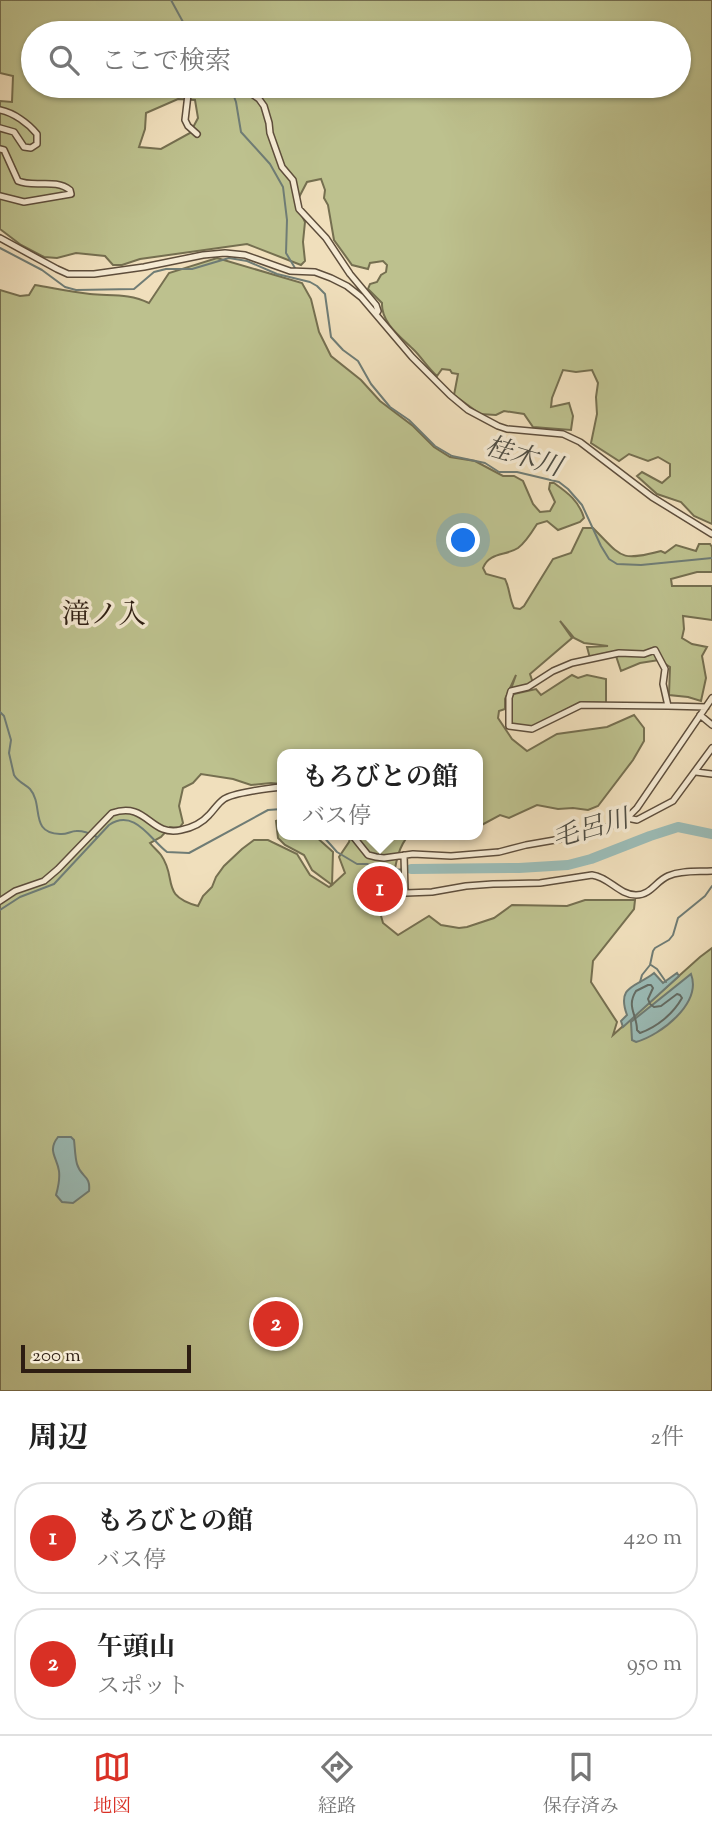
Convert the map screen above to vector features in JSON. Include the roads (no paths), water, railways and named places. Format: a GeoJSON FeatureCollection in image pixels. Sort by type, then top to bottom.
{"type":"FeatureCollection","features":[{"type":"Feature","properties":{"kind":"street"},"geometry":{"type":"LineString","coordinates":[[188,98],[185,120],[197,134]]}},
{"type":"Feature","properties":{"kind":"street"},"geometry":{"type":"LineString","coordinates":[[258,98],[264,106],[282,167],[293,180],[299,209],[326,238],[350,274],[376,305],[376,314]]}},
{"type":"Feature","properties":{"kind":"street"},"geometry":{"type":"LineString","coordinates":[[0,110],[8,111],[34,129],[37,144],[31,148],[24,147],[14,132],[0,128]]}},
{"type":"Feature","properties":{"kind":"street"},"geometry":{"type":"LineString","coordinates":[[0,149],[4,150],[18,181],[66,187],[71,194],[24,202],[0,196]]}},
{"type":"Feature","properties":{"kind":"street"},"geometry":{"type":"LineString","coordinates":[[0,238],[68,274],[81,275],[166,264],[211,254],[239,254],[290,271],[314,272],[331,278],[356,292],[412,357],[468,410],[507,429],[569,436],[652,497],[712,534]]}},
{"type":"Feature","properties":{"kind":"street"},"geometry":{"type":"LineString","coordinates":[[668,706],[663,684],[666,669],[655,650],[644,654],[619,653],[572,663],[528,687],[511,691],[509,726],[532,729],[581,705],[706,707]]}},
{"type":"Feature","properties":{"kind":"street"},"geometry":{"type":"LineString","coordinates":[[356,840],[368,855],[384,858],[451,856],[499,852],[578,836],[617,824],[627,818],[655,781],[712,698]]}},
{"type":"Feature","properties":{"kind":"street"},"geometry":{"type":"LineString","coordinates":[[700,715],[712,724]]}},
{"type":"Feature","properties":{"kind":"street"},"geometry":{"type":"LineString","coordinates":[[627,818],[637,820],[671,803],[712,748]]}},
{"type":"Feature","properties":{"kind":"street"},"geometry":{"type":"LineString","coordinates":[[696,772],[712,774]]}},
{"type":"Feature","properties":{"kind":"street"},"geometry":{"type":"LineString","coordinates":[[0,901],[15,891],[44,881],[112,814],[120,811],[137,812],[157,828],[180,831],[199,823],[228,797],[277,788]]}},
{"type":"Feature","properties":{"kind":"street"},"geometry":{"type":"LineString","coordinates":[[404,856],[405,892],[414,893],[493,884],[540,883],[592,875],[599,876],[630,894],[638,895],[647,893],[671,875],[689,871],[712,871]]}},
{"type":"Feature","properties":{"kind":"water"},"geometry":{"type":"Polygon","coordinates":[[[654,973],[663,983],[677,973],[679,976],[623,1027],[621,1021],[627,1015],[624,1005],[626,992],[654,973]]]}},
{"type":"Feature","properties":{"kind":"water"},"geometry":{"type":"Polygon","coordinates":[[[691,974],[691,996],[677,1016],[646,1038],[636,1042],[632,1040],[631,1022],[691,974]]]}},
{"type":"Feature","properties":{"kind":"water"},"geometry":{"type":"Polygon","coordinates":[[[58,1137],[71,1137],[74,1140],[77,1164],[89,1182],[89,1191],[73,1203],[62,1202],[56,1195],[59,1174],[53,1146],[58,1137]]]}},
{"type":"Feature","properties":{"kind":"waterway"},"geometry":{"type":"LineString","coordinates":[[171,0],[182,21]]}},
{"type":"Feature","properties":{"kind":"waterway"},"geometry":{"type":"LineString","coordinates":[[234,98],[241,132],[270,164],[283,187],[287,220],[286,253],[295,268]]}},
{"type":"Feature","properties":{"kind":"waterway","name":"桂木川"},"geometry":{"type":"LineString","coordinates":[[0,248],[42,270],[65,287],[76,290],[134,289],[154,272],[192,269],[229,258],[247,261],[277,274],[310,282],[325,294],[331,337],[358,361],[371,384],[390,407],[409,420],[435,446],[452,456],[485,463],[499,472],[517,472],[559,482],[582,505],[601,546],[609,559],[617,564],[641,565],[712,558]]}},
{"type":"Feature","properties":{"kind":"waterway"},"geometry":{"type":"LineString","coordinates":[[0,712],[4,716],[11,740],[9,753],[14,775],[34,795],[44,829],[62,834],[82,831],[97,837]]}},
{"type":"Feature","properties":{"kind":"waterway","name":"毛呂川"},"geometry":{"type":"LineString","coordinates":[[0,910],[20,897],[54,884],[109,825],[118,821],[126,820],[141,827],[167,852],[189,853],[268,810],[277,809]]}},
{"type":"Feature","properties":{"kind":"waterway","name":"毛呂川"},"geometry":{"type":"LineString","coordinates":[[411,869],[568,865],[678,827],[712,834]]}},
{"type":"Feature","properties":{"kind":"waterway","name":"毛呂川"},"geometry":{"type":"LineString","coordinates":[[326,840],[337,852],[357,864],[388,870],[411,869]]}},
{"type":"Feature","properties":{"kind":"waterway"},"geometry":{"type":"LineString","coordinates":[[640,982],[650,965],[655,948],[669,940],[678,918],[705,896],[712,886]]}},
{"type":"Feature","properties":{"kind":"waterway"},"geometry":{"type":"LineString","coordinates":[[651,965],[666,982]]}},
{"type":"Feature","properties":{"kind":"place","name":"もろびとの館"},"geometry":{"type":"Point","coordinates":[380,889]}},
{"type":"Feature","properties":{"kind":"place","name":"午頭山"},"geometry":{"type":"Point","coordinates":[276,1324]}},
{"type":"Feature","properties":{"kind":"district","name":"滝ノ入"},"geometry":{"type":"Point","coordinates":[104,616]}}]}
